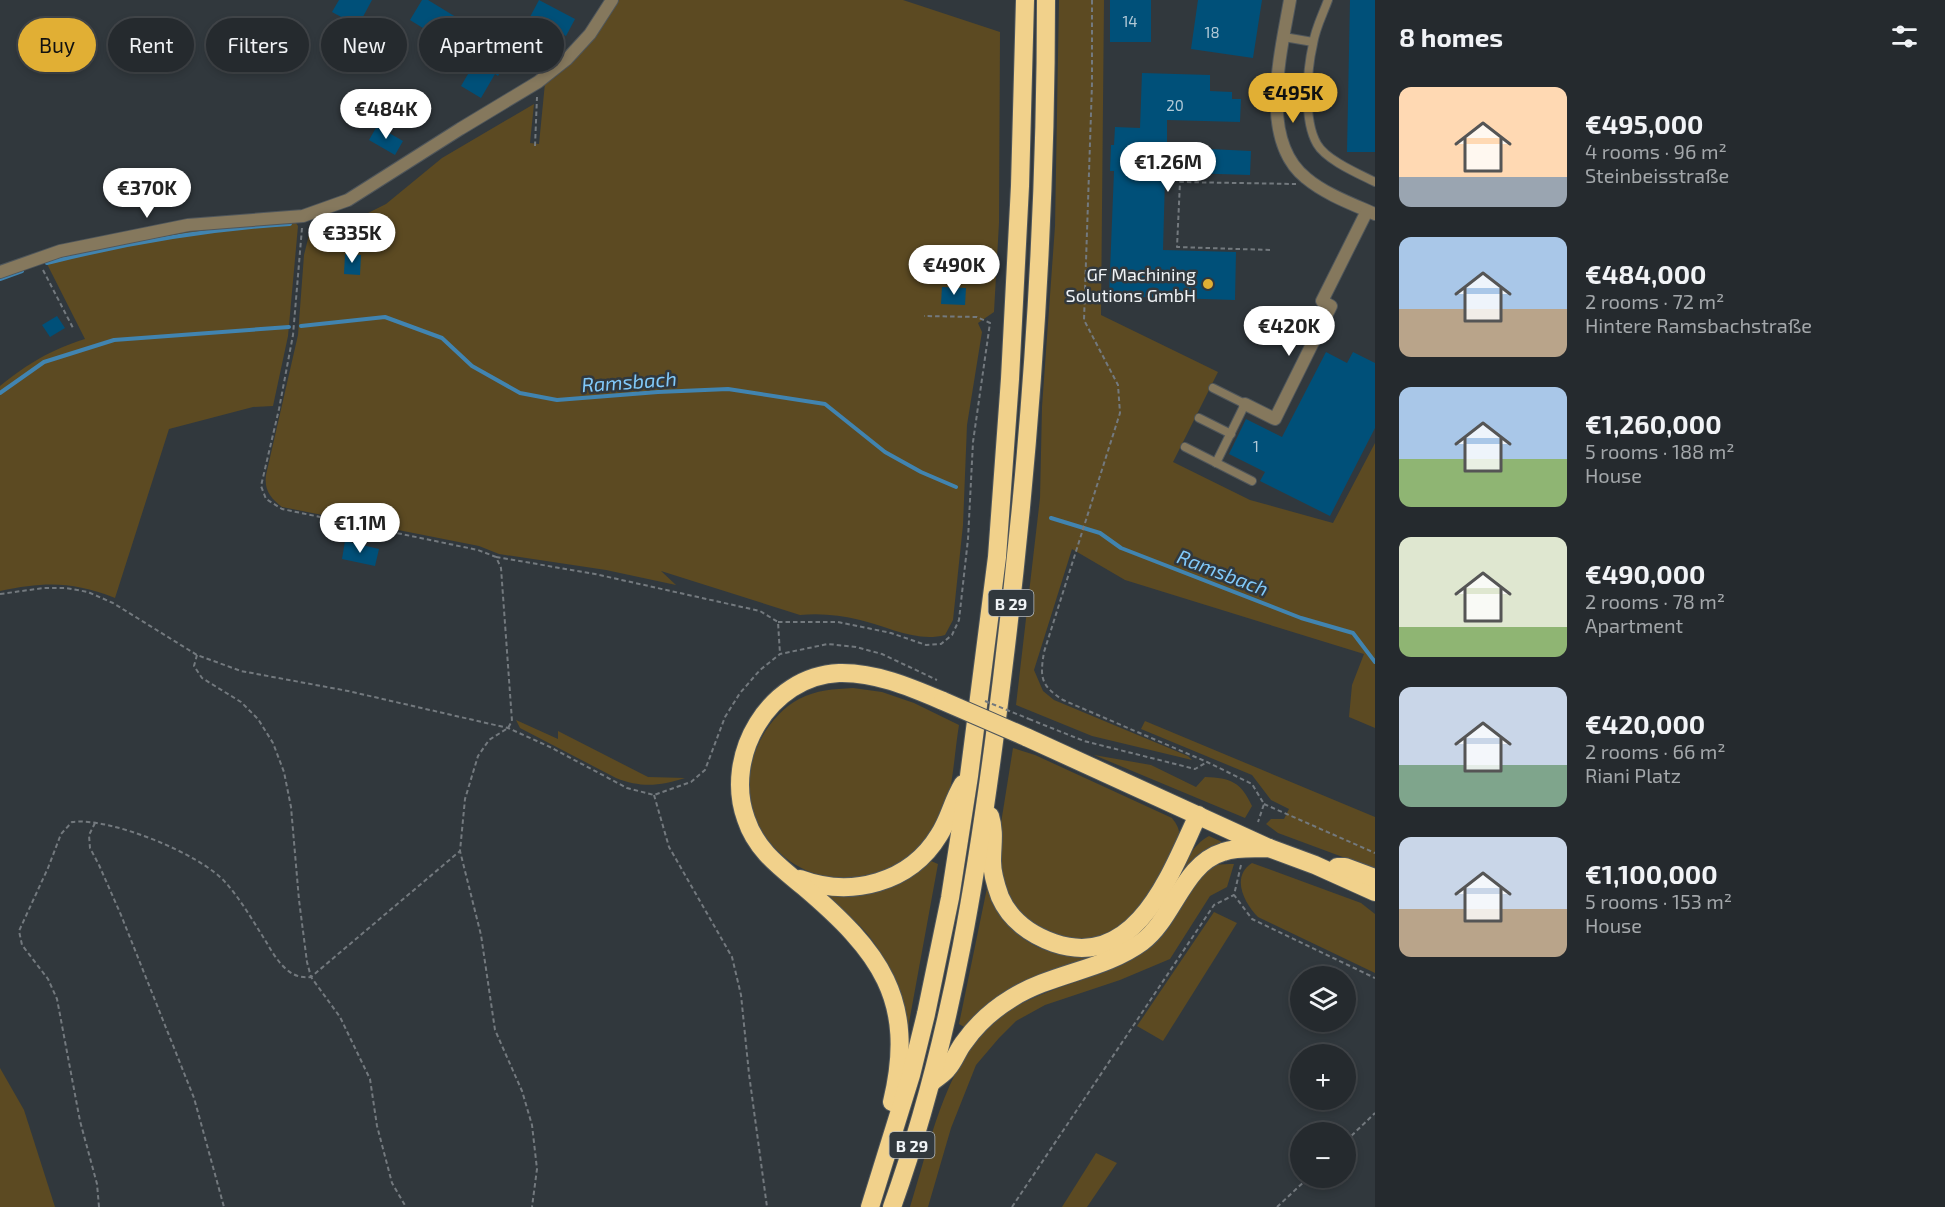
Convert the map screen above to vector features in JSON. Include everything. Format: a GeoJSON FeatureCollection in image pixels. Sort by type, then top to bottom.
{"type":"FeatureCollection","features":[{"type":"Feature","properties":{"kind":"highway","name":"B 29"},"geometry":{"type":"LineString","coordinates":[[870,1207],[886,1159],[926,1014],[950,898],[969,776],[997,557],[1010,379],[1020,186],[1025,0]]}},
{"type":"Feature","properties":{"kind":"highway","name":"B 29"},"geometry":{"type":"LineString","coordinates":[[892,1207],[930,1083],[946,1020],[970,904],[986,805],[1010,613],[1031,401],[1042,187],[1046,0]]}},
{"type":"Feature","properties":{"kind":"highway"},"geometry":{"type":"LineString","coordinates":[[886,1159],[884,1132],[894,1092],[901,1044],[892,996],[879,966],[862,941],[765,854],[745,819],[740,793],[741,766],[748,740],[759,719],[783,694],[808,680],[836,673],[875,676],[1028,728],[1198,815],[1269,848],[1315,865],[1375,892]]}},
{"type":"Feature","properties":{"kind":"highway"},"geometry":{"type":"LineString","coordinates":[[785,872],[812,884],[841,888],[870,885],[897,875],[921,858],[931,847],[946,823],[953,799],[969,776]]}},
{"type":"Feature","properties":{"kind":"highway"},"geometry":{"type":"LineString","coordinates":[[986,805],[994,829],[992,864],[995,881],[1010,913],[1032,933],[1050,942],[1073,947],[1106,943],[1125,934],[1139,922],[1160,894],[1198,815]]}},
{"type":"Feature","properties":{"kind":"highway"},"geometry":{"type":"LineString","coordinates":[[930,1083],[948,1069],[964,1041],[986,1017],[1009,1000],[1040,984],[1126,952],[1142,942],[1154,932],[1198,868],[1209,859],[1220,852],[1232,849],[1269,848]]}},
{"type":"Feature","properties":{"kind":"highway"},"geometry":{"type":"LineString","coordinates":[[1315,865],[1345,867],[1375,878]]}},
{"type":"Feature","properties":{"kind":"street"},"geometry":{"type":"LineString","coordinates":[[0,272],[60,251],[188,225],[303,216],[348,200],[538,82],[590,34],[612,0]]}},
{"type":"Feature","properties":{"kind":"street"},"geometry":{"type":"LineString","coordinates":[[1245,404],[1275,419],[1331,306],[1322,301],[1371,212],[1306,178],[1290,161],[1278,130],[1277,83],[1290,0]]}},
{"type":"Feature","properties":{"kind":"lane"},"geometry":{"type":"LineString","coordinates":[[1328,0],[1313,42],[1308,88],[1309,118],[1318,145],[1340,164],[1375,182]]}},
{"type":"Feature","properties":{"kind":"lane"},"geometry":{"type":"LineString","coordinates":[[1284,37],[1313,42]]}},
{"type":"Feature","properties":{"kind":"lane"},"geometry":{"type":"LineString","coordinates":[[1277,83],[1308,88]]}},
{"type":"Feature","properties":{"kind":"lane"},"geometry":{"type":"LineString","coordinates":[[1213,388],[1245,404],[1216,463]]}},
{"type":"Feature","properties":{"kind":"lane"},"geometry":{"type":"LineString","coordinates":[[1199,418],[1231,434]]}},
{"type":"Feature","properties":{"kind":"lane"},"geometry":{"type":"LineString","coordinates":[[1185,447],[1252,481]]}},
{"type":"Feature","properties":{"kind":"path"},"geometry":{"type":"LineString","coordinates":[[1092,0],[1092,84],[1084,321],[1118,385],[1119,413],[1044,652],[1041,674],[1048,690],[1063,700],[1207,762],[1252,784],[1264,804],[1375,853]]}},
{"type":"Feature","properties":{"kind":"path"},"geometry":{"type":"LineString","coordinates":[[535,146],[538,82]]}},
{"type":"Feature","properties":{"kind":"path"},"geometry":{"type":"LineString","coordinates":[[1270,250],[1177,247],[1180,182],[1303,184]]}},
{"type":"Feature","properties":{"kind":"path"},"geometry":{"type":"LineString","coordinates":[[303,216],[293,335],[279,410],[261,486],[266,499],[282,509],[478,550],[496,557],[595,574],[760,611],[778,622],[838,622],[891,633],[926,645],[941,644],[952,635],[959,620],[968,539],[974,442],[990,323],[977,317],[924,316]]}},
{"type":"Feature","properties":{"kind":"path"},"geometry":{"type":"LineString","coordinates":[[38,259],[73,328]]}},
{"type":"Feature","properties":{"kind":"path"},"geometry":{"type":"LineString","coordinates":[[496,557],[501,568],[512,721],[508,728],[489,740],[478,756],[465,799],[460,851],[481,934],[495,1030],[522,1091],[532,1125],[537,1168],[532,1207]]}},
{"type":"Feature","properties":{"kind":"path"},"geometry":{"type":"LineString","coordinates":[[0,594],[44,588],[88,591],[113,603],[196,655],[241,670],[348,691],[508,728],[550,747],[627,788],[654,795],[669,847],[732,957],[741,995],[767,1207]]}},
{"type":"Feature","properties":{"kind":"path"},"geometry":{"type":"LineString","coordinates":[[778,622],[780,654]]}},
{"type":"Feature","properties":{"kind":"path"},"geometry":{"type":"LineString","coordinates":[[196,655],[194,666],[202,678],[241,702],[258,719],[273,743],[284,772],[291,807],[307,962],[311,977],[340,1017],[370,1079],[377,1126],[392,1183],[406,1207]]}},
{"type":"Feature","properties":{"kind":"path"},"geometry":{"type":"LineString","coordinates":[[977,697],[1028,728],[1195,769],[1207,762]]}},
{"type":"Feature","properties":{"kind":"path"},"geometry":{"type":"LineString","coordinates":[[1258,822],[1264,804]]}},
{"type":"Feature","properties":{"kind":"path"},"geometry":{"type":"LineString","coordinates":[[99,1207],[97,1184],[80,1121],[57,999],[48,979],[22,945],[19,932],[61,834],[72,822],[84,821],[116,827],[158,843],[208,867],[225,882],[286,970],[300,978],[311,977],[460,851]]}},
{"type":"Feature","properties":{"kind":"path"},"geometry":{"type":"LineString","coordinates":[[95,823],[89,835],[90,848],[121,915],[194,1098],[224,1207]]}},
{"type":"Feature","properties":{"kind":"path"},"geometry":{"type":"LineString","coordinates":[[1242,859],[1234,895],[1252,919],[1375,978]]}},
{"type":"Feature","properties":{"kind":"path"},"geometry":{"type":"LineString","coordinates":[[1012,1207],[1214,905],[1234,895]]}},
{"type":"Feature","properties":{"kind":"path"},"geometry":{"type":"LineString","coordinates":[[1356,1131],[1375,1113]]}},
{"type":"Feature","properties":{"kind":"path"},"geometry":{"type":"LineString","coordinates":[[1277,1207],[1297,1188]]}},
{"type":"Feature","properties":{"kind":"shaded area"},"geometry":{"type":"Polygon","coordinates":[[[619,0],[903,0],[1000,32],[999,223],[994,312],[978,323],[982,332],[967,425],[963,525],[953,620],[945,635],[924,637],[845,617],[822,614],[800,615],[661,571],[676,585],[606,570],[499,554],[479,546],[282,507],[269,494],[266,475],[298,335],[304,255],[309,235],[356,219],[386,204],[442,158],[534,104],[530,143],[539,144],[545,83],[556,72],[564,72],[564,65],[591,39],[619,0]]]}},
{"type":"Feature","properties":{"kind":"shaded area"},"geometry":{"type":"Polygon","coordinates":[[[1059,0],[1104,0],[1101,315],[1218,372],[1173,462],[1250,500],[1333,523],[1375,443],[1375,728],[1349,717],[1352,685],[1364,654],[1125,580],[1072,549],[1034,670],[1043,691],[1054,700],[1188,756],[1192,760],[1092,736],[1016,705],[1040,498],[1042,407],[1055,226],[1059,0]]]}},
{"type":"Feature","properties":{"kind":"shaded area"},"geometry":{"type":"Polygon","coordinates":[[[296,223],[298,226],[288,336],[273,406],[253,407],[169,429],[115,598],[85,588],[58,585],[0,591],[0,386],[40,358],[85,339],[45,260],[187,231],[296,223]]]}},
{"type":"Feature","properties":{"kind":"shaded area"},"geometry":{"type":"Polygon","coordinates":[[[853,688],[882,692],[914,703],[959,725],[952,777],[946,806],[940,819],[927,839],[910,857],[880,873],[867,876],[839,878],[821,876],[789,860],[764,834],[755,818],[750,800],[750,770],[753,757],[764,734],[771,723],[789,706],[812,694],[853,688]]]}},
{"type":"Feature","properties":{"kind":"shaded area"},"geometry":{"type":"Polygon","coordinates":[[[516,720],[558,739],[558,731],[648,777],[685,778],[650,785],[616,778],[520,728],[516,720]]]}},
{"type":"Feature","properties":{"kind":"shaded area"},"geometry":{"type":"Polygon","coordinates":[[[1145,721],[1375,817],[1375,869],[1278,833],[1266,824],[1271,819],[1284,819],[1289,809],[1271,800],[1252,775],[1141,729],[1145,721]]]}},
{"type":"Feature","properties":{"kind":"shaded area"},"geometry":{"type":"Polygon","coordinates":[[[1013,748],[1035,755],[1172,818],[1177,826],[1179,840],[1141,910],[1105,937],[1067,941],[1029,924],[1013,906],[1003,886],[998,842],[1013,748]]]}},
{"type":"Feature","properties":{"kind":"shaded area"},"geometry":{"type":"Polygon","coordinates":[[[1094,755],[1151,765],[1196,787],[1205,777],[1228,780],[1244,791],[1252,806],[1245,818],[1094,755]]]}},
{"type":"Feature","properties":{"kind":"shaded area"},"geometry":{"type":"Polygon","coordinates":[[[1209,836],[1231,846],[1142,935],[966,1028],[959,1024],[987,888],[997,910],[1004,919],[1030,943],[1052,952],[1081,955],[1096,953],[1124,944],[1147,926],[1163,906],[1190,854],[1209,836]]]}},
{"type":"Feature","properties":{"kind":"shaded area"},"geometry":{"type":"Polygon","coordinates":[[[931,861],[938,864],[908,1028],[895,984],[875,944],[851,917],[822,895],[824,892],[853,895],[881,890],[907,878],[931,861]]]}},
{"type":"Feature","properties":{"kind":"shaded area"},"geometry":{"type":"Polygon","coordinates":[[[1252,863],[1361,903],[1375,914],[1375,973],[1258,917],[1248,905],[1241,883],[1245,869],[1252,863]]]}},
{"type":"Feature","properties":{"kind":"shaded area"},"geometry":{"type":"Polygon","coordinates":[[[1234,864],[1227,887],[1210,896],[1170,959],[1120,980],[1045,1005],[1016,1021],[999,1038],[976,1065],[951,1128],[928,1207],[910,1207],[931,1135],[949,1086],[974,1043],[989,1026],[1002,1015],[1025,1002],[1115,968],[1140,955],[1168,929],[1197,882],[1209,868],[1215,865],[1234,864]]]}},
{"type":"Feature","properties":{"kind":"shaded area"},"geometry":{"type":"Polygon","coordinates":[[[1214,912],[1237,923],[1163,1041],[1137,1026],[1214,912]]]}},
{"type":"Feature","properties":{"kind":"shaded area"},"geometry":{"type":"Polygon","coordinates":[[[0,1068],[24,1110],[55,1207],[0,1207],[0,1068]]]}},
{"type":"Feature","properties":{"kind":"shaded area"},"geometry":{"type":"Polygon","coordinates":[[[1096,1153],[1117,1163],[1087,1207],[1062,1207],[1096,1153]]]}},
{"type":"Feature","properties":{"kind":"building"},"geometry":{"type":"Polygon","coordinates":[[[339,0],[372,0],[362,18],[343,18],[332,12],[339,0]]]}},
{"type":"Feature","properties":{"kind":"building"},"geometry":{"type":"Polygon","coordinates":[[[422,0],[428,0],[458,18],[419,18],[419,26],[410,20],[422,0]]]}},
{"type":"Feature","properties":{"kind":"building"},"geometry":{"type":"Polygon","coordinates":[[[539,0],[575,19],[566,36],[564,35],[564,18],[530,17],[539,0]]]}},
{"type":"Feature","properties":{"kind":"building"},"geometry":{"type":"Polygon","coordinates":[[[1110,0],[1151,0],[1151,42],[1110,42],[1110,0]]]}},
{"type":"Feature","properties":{"kind":"building"},"geometry":{"type":"Polygon","coordinates":[[[1198,0],[1262,0],[1253,58],[1191,49],[1198,0]]]}},
{"type":"Feature","properties":{"kind":"building"},"geometry":{"type":"Polygon","coordinates":[[[1350,0],[1375,0],[1375,152],[1347,152],[1350,0]]]}},
{"type":"Feature","properties":{"kind":"building"},"geometry":{"type":"Polygon","coordinates":[[[469,72],[500,72],[498,76],[495,74],[481,98],[461,86],[469,72]]]}},
{"type":"Feature","properties":{"kind":"building"},"geometry":{"type":"Polygon","coordinates":[[[1142,73],[1210,75],[1210,91],[1232,92],[1232,99],[1241,99],[1240,122],[1167,120],[1167,147],[1251,151],[1250,175],[1187,173],[1187,179],[1165,178],[1163,250],[1236,252],[1235,300],[1109,296],[1114,171],[1110,171],[1111,145],[1114,145],[1115,127],[1140,128],[1142,73]]]}},
{"type":"Feature","properties":{"kind":"building"},"geometry":{"type":"Polygon","coordinates":[[[377,126],[403,141],[395,155],[369,140],[377,126]]]}},
{"type":"Feature","properties":{"kind":"building"},"geometry":{"type":"Polygon","coordinates":[[[345,254],[361,255],[360,275],[344,274],[345,254]]]}},
{"type":"Feature","properties":{"kind":"building"},"geometry":{"type":"Polygon","coordinates":[[[942,287],[966,288],[965,305],[941,304],[942,287]]]}},
{"type":"Feature","properties":{"kind":"building"},"geometry":{"type":"Polygon","coordinates":[[[57,316],[65,328],[50,337],[42,325],[57,316]]]}},
{"type":"Feature","properties":{"kind":"building"},"geometry":{"type":"Polygon","coordinates":[[[1326,352],[1347,363],[1353,352],[1375,363],[1375,428],[1330,516],[1260,481],[1265,472],[1229,454],[1246,419],[1282,437],[1326,352]]]}},
{"type":"Feature","properties":{"kind":"building"},"geometry":{"type":"Polygon","coordinates":[[[345,541],[379,549],[375,566],[342,559],[345,541]]]}},
{"type":"Feature","properties":{"kind":"waterway"},"geometry":{"type":"LineString","coordinates":[[47,263],[168,238],[229,229],[290,224]]}},
{"type":"Feature","properties":{"kind":"waterway"},"geometry":{"type":"LineString","coordinates":[[0,279],[22,271]]}},
{"type":"Feature","properties":{"kind":"waterway","name":"Ramsbach"},"geometry":{"type":"LineString","coordinates":[[301,326],[385,317],[442,338],[472,366],[520,393],[557,400],[728,389],[825,404],[885,452],[921,472],[956,487]]}},
{"type":"Feature","properties":{"kind":"waterway","name":"Ramsbach"},"geometry":{"type":"LineString","coordinates":[[0,393],[44,362],[114,340],[289,327]]}},
{"type":"Feature","properties":{"kind":"waterway","name":"Ramsbach"},"geometry":{"type":"LineString","coordinates":[[1051,518],[1100,533],[1121,548],[1301,618],[1353,633],[1375,662]]}},
{"type":"Feature","properties":{"kind":"place","name":"GF Machining Solutions GmbH"},"geometry":{"type":"Point","coordinates":[1208,284]}}]}
